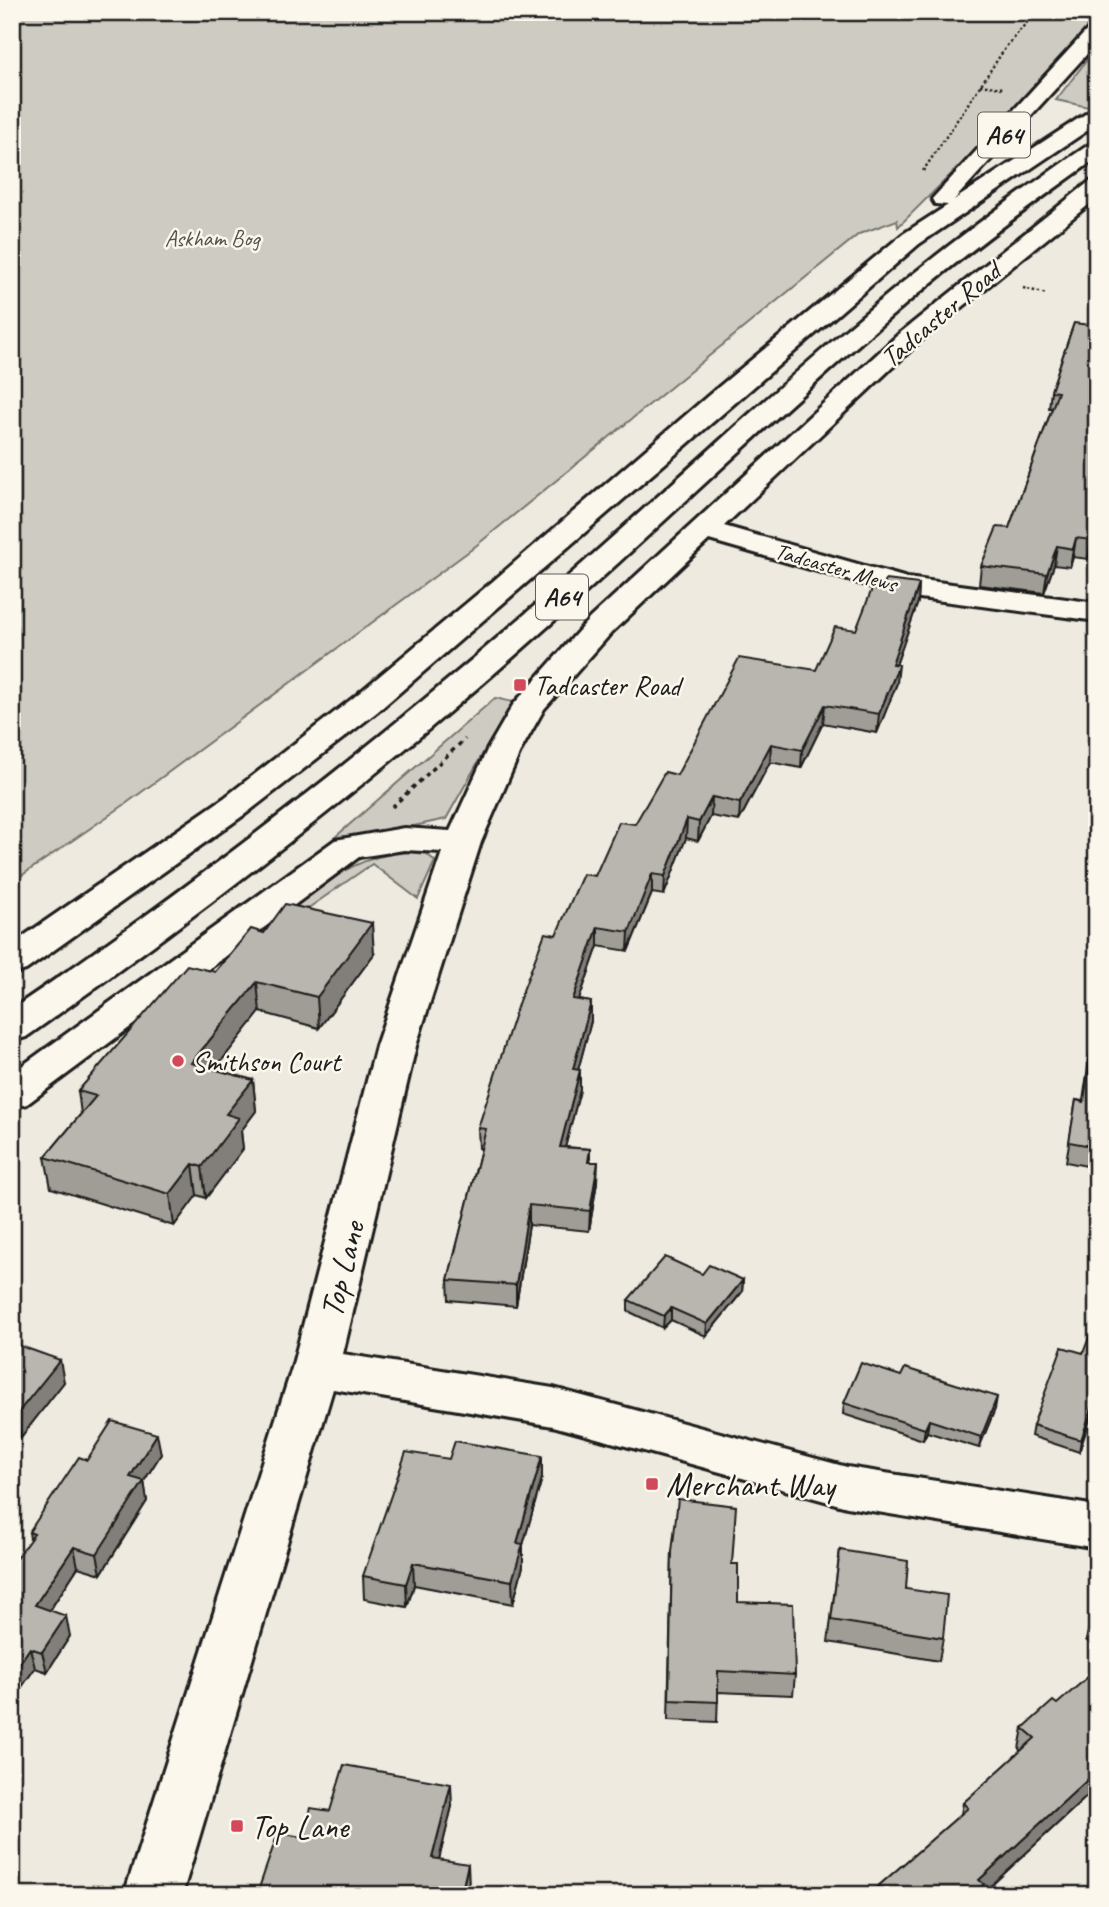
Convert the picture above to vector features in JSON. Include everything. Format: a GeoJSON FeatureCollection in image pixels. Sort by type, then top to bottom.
{"type":"FeatureCollection","features":[{"type":"Feature","properties":{"kind":"main road","name":"A64"},"geometry":{"type":"LineString","coordinates":[[911,239],[941,202],[1097,31]]}},
{"type":"Feature","properties":{"kind":"main road","name":"A64"},"geometry":{"type":"LineString","coordinates":[[12,962],[236,805],[365,705],[911,239],[1097,115]]}},
{"type":"Feature","properties":{"kind":"main road","name":"A64"},"geometry":{"type":"LineString","coordinates":[[12,1028],[265,847],[405,735],[855,336],[998,219],[1097,148]]}},
{"type":"Feature","properties":{"kind":"main road","name":"Tadcaster Road"},"geometry":{"type":"LineString","coordinates":[[463,842],[504,750],[530,705],[601,625],[909,338],[1097,187]]}},
{"type":"Feature","properties":{"kind":"main road","name":"Tadcaster Mews"},"geometry":{"type":"LineString","coordinates":[[703,529],[904,587],[1097,612]]}},
{"type":"Feature","properties":{"kind":"main road"},"geometry":{"type":"LineString","coordinates":[[12,1094],[348,848],[404,839],[463,842]]}},
{"type":"Feature","properties":{"kind":"main road","name":"Top Lane"},"geometry":{"type":"LineString","coordinates":[[153,1895],[316,1368],[396,1045],[463,842]]}},
{"type":"Feature","properties":{"kind":"main road"},"geometry":{"type":"LineString","coordinates":[[316,1368],[553,1407],[847,1487],[1097,1527]]}},
{"type":"Feature","properties":{"kind":"path"},"geometry":{"type":"LineString","coordinates":[[935,154],[1008,44],[1036,12]]}},
{"type":"Feature","properties":{"kind":"path"},"geometry":{"type":"LineString","coordinates":[[418,782],[467,738]]}},
{"type":"Feature","properties":{"kind":"green space","name":"Askham Bog"},"geometry":{"type":"Polygon","coordinates":[[[12,12],[1097,12],[1097,22],[1030,96],[898,227],[897,220],[859,234],[472,549],[124,805],[12,882],[12,12]]]}},
{"type":"Feature","properties":{"kind":"green space"},"geometry":{"type":"Polygon","coordinates":[[[1097,47],[1097,105],[1093,108],[1056,100],[1097,47]]]}},
{"type":"Feature","properties":{"kind":"green space"},"geometry":{"type":"Polygon","coordinates":[[[495,698],[517,703],[491,739],[446,819],[326,845],[495,698]]]}},
{"type":"Feature","properties":{"kind":"green space"},"geometry":{"type":"Polygon","coordinates":[[[409,852],[427,854],[435,861],[418,899],[372,864],[294,918],[293,908],[346,870],[374,858],[409,852]]]}},
{"type":"Feature","properties":{"kind":"building"},"geometry":{"type":"Polygon","coordinates":[[[1074,323],[1097,326],[1097,523],[1091,540],[1076,538],[1073,549],[1057,546],[1047,574],[981,566],[997,527],[1009,528],[1058,392],[1051,391],[1074,323]]]}},
{"type":"Feature","properties":{"kind":"building"},"geometry":{"type":"Polygon","coordinates":[[[886,580],[919,584],[892,664],[899,665],[879,714],[825,705],[802,750],[771,744],[740,803],[712,797],[699,822],[687,819],[665,876],[652,874],[629,932],[598,927],[573,999],[591,1002],[573,1069],[580,1070],[560,1147],[590,1149],[588,1162],[598,1162],[590,1211],[529,1205],[516,1285],[448,1280],[486,1129],[478,1128],[519,1001],[545,933],[556,935],[583,874],[595,876],[619,822],[635,824],[665,772],[677,775],[739,658],[816,670],[835,627],[856,630],[872,589],[882,591],[886,580]]]}},
{"type":"Feature","properties":{"kind":"building","name":"Smithson Court"},"geometry":{"type":"Polygon","coordinates":[[[285,904],[372,923],[317,997],[257,982],[191,1063],[253,1080],[226,1114],[239,1118],[202,1167],[193,1164],[170,1194],[45,1157],[96,1096],[78,1091],[187,965],[215,972],[251,929],[264,933],[285,904]]]}},
{"type":"Feature","properties":{"kind":"building"},"geometry":{"type":"Polygon","coordinates":[[[1097,1005],[1097,1147],[1069,1142],[1076,1100],[1084,1102],[1097,1005]]]}},
{"type":"Feature","properties":{"kind":"building"},"geometry":{"type":"Polygon","coordinates":[[[665,1257],[702,1274],[709,1265],[743,1280],[707,1324],[671,1308],[664,1316],[628,1300],[665,1257]]]}},
{"type":"Feature","properties":{"kind":"building"},"geometry":{"type":"Polygon","coordinates":[[[1090,1335],[1097,1338],[1097,1406],[1093,1405],[1081,1440],[1033,1425],[1062,1347],[1083,1353],[1090,1335]]]}},
{"type":"Feature","properties":{"kind":"building"},"geometry":{"type":"Polygon","coordinates":[[[12,1343],[60,1360],[16,1415],[12,1413],[12,1343]]]}},
{"type":"Feature","properties":{"kind":"building"},"geometry":{"type":"Polygon","coordinates":[[[861,1363],[901,1376],[905,1368],[997,1397],[981,1437],[929,1420],[925,1429],[844,1403],[861,1363]]]}},
{"type":"Feature","properties":{"kind":"building"},"geometry":{"type":"Polygon","coordinates":[[[112,1421],[157,1434],[130,1477],[144,1481],[97,1554],[74,1547],[35,1605],[66,1616],[42,1652],[30,1648],[12,1674],[12,1564],[34,1534],[29,1532],[79,1457],[87,1460],[112,1421]]]}},
{"type":"Feature","properties":{"kind":"building"},"geometry":{"type":"Polygon","coordinates":[[[455,1441],[542,1456],[517,1543],[523,1544],[512,1581],[413,1563],[406,1584],[363,1576],[406,1452],[449,1459],[455,1441]]]}},
{"type":"Feature","properties":{"kind":"building"},"geometry":{"type":"Polygon","coordinates":[[[678,1499],[736,1506],[732,1564],[738,1564],[738,1602],[793,1604],[795,1675],[718,1671],[718,1702],[669,1700],[672,1552],[678,1499]]]}},
{"type":"Feature","properties":{"kind":"building"},"geometry":{"type":"Polygon","coordinates":[[[840,1550],[908,1561],[906,1589],[947,1595],[943,1638],[831,1620],[840,1550]]]}},
{"type":"Feature","properties":{"kind":"building"},"geometry":{"type":"Polygon","coordinates":[[[1097,1669],[1097,1771],[979,1880],[984,1884],[971,1895],[868,1895],[968,1808],[963,1803],[1035,1738],[1023,1728],[1053,1701],[1057,1704],[1097,1669]]]}},
{"type":"Feature","properties":{"kind":"building"},"geometry":{"type":"Polygon","coordinates":[[[344,1765],[451,1784],[432,1858],[468,1864],[461,1895],[271,1895],[258,1891],[278,1833],[302,1837],[311,1808],[330,1811],[344,1765]]]}},
{"type":"Feature","properties":{"kind":"place","name":"Tadcaster Road"},"geometry":{"type":"Point","coordinates":[520,685]}},
{"type":"Feature","properties":{"kind":"place","name":"Smithson Court"},"geometry":{"type":"Point","coordinates":[178,1061]}},
{"type":"Feature","properties":{"kind":"place","name":"Merchant Way"},"geometry":{"type":"Point","coordinates":[652,1484]}},
{"type":"Feature","properties":{"kind":"place","name":"Top Lane"},"geometry":{"type":"Point","coordinates":[237,1826]}}]}
